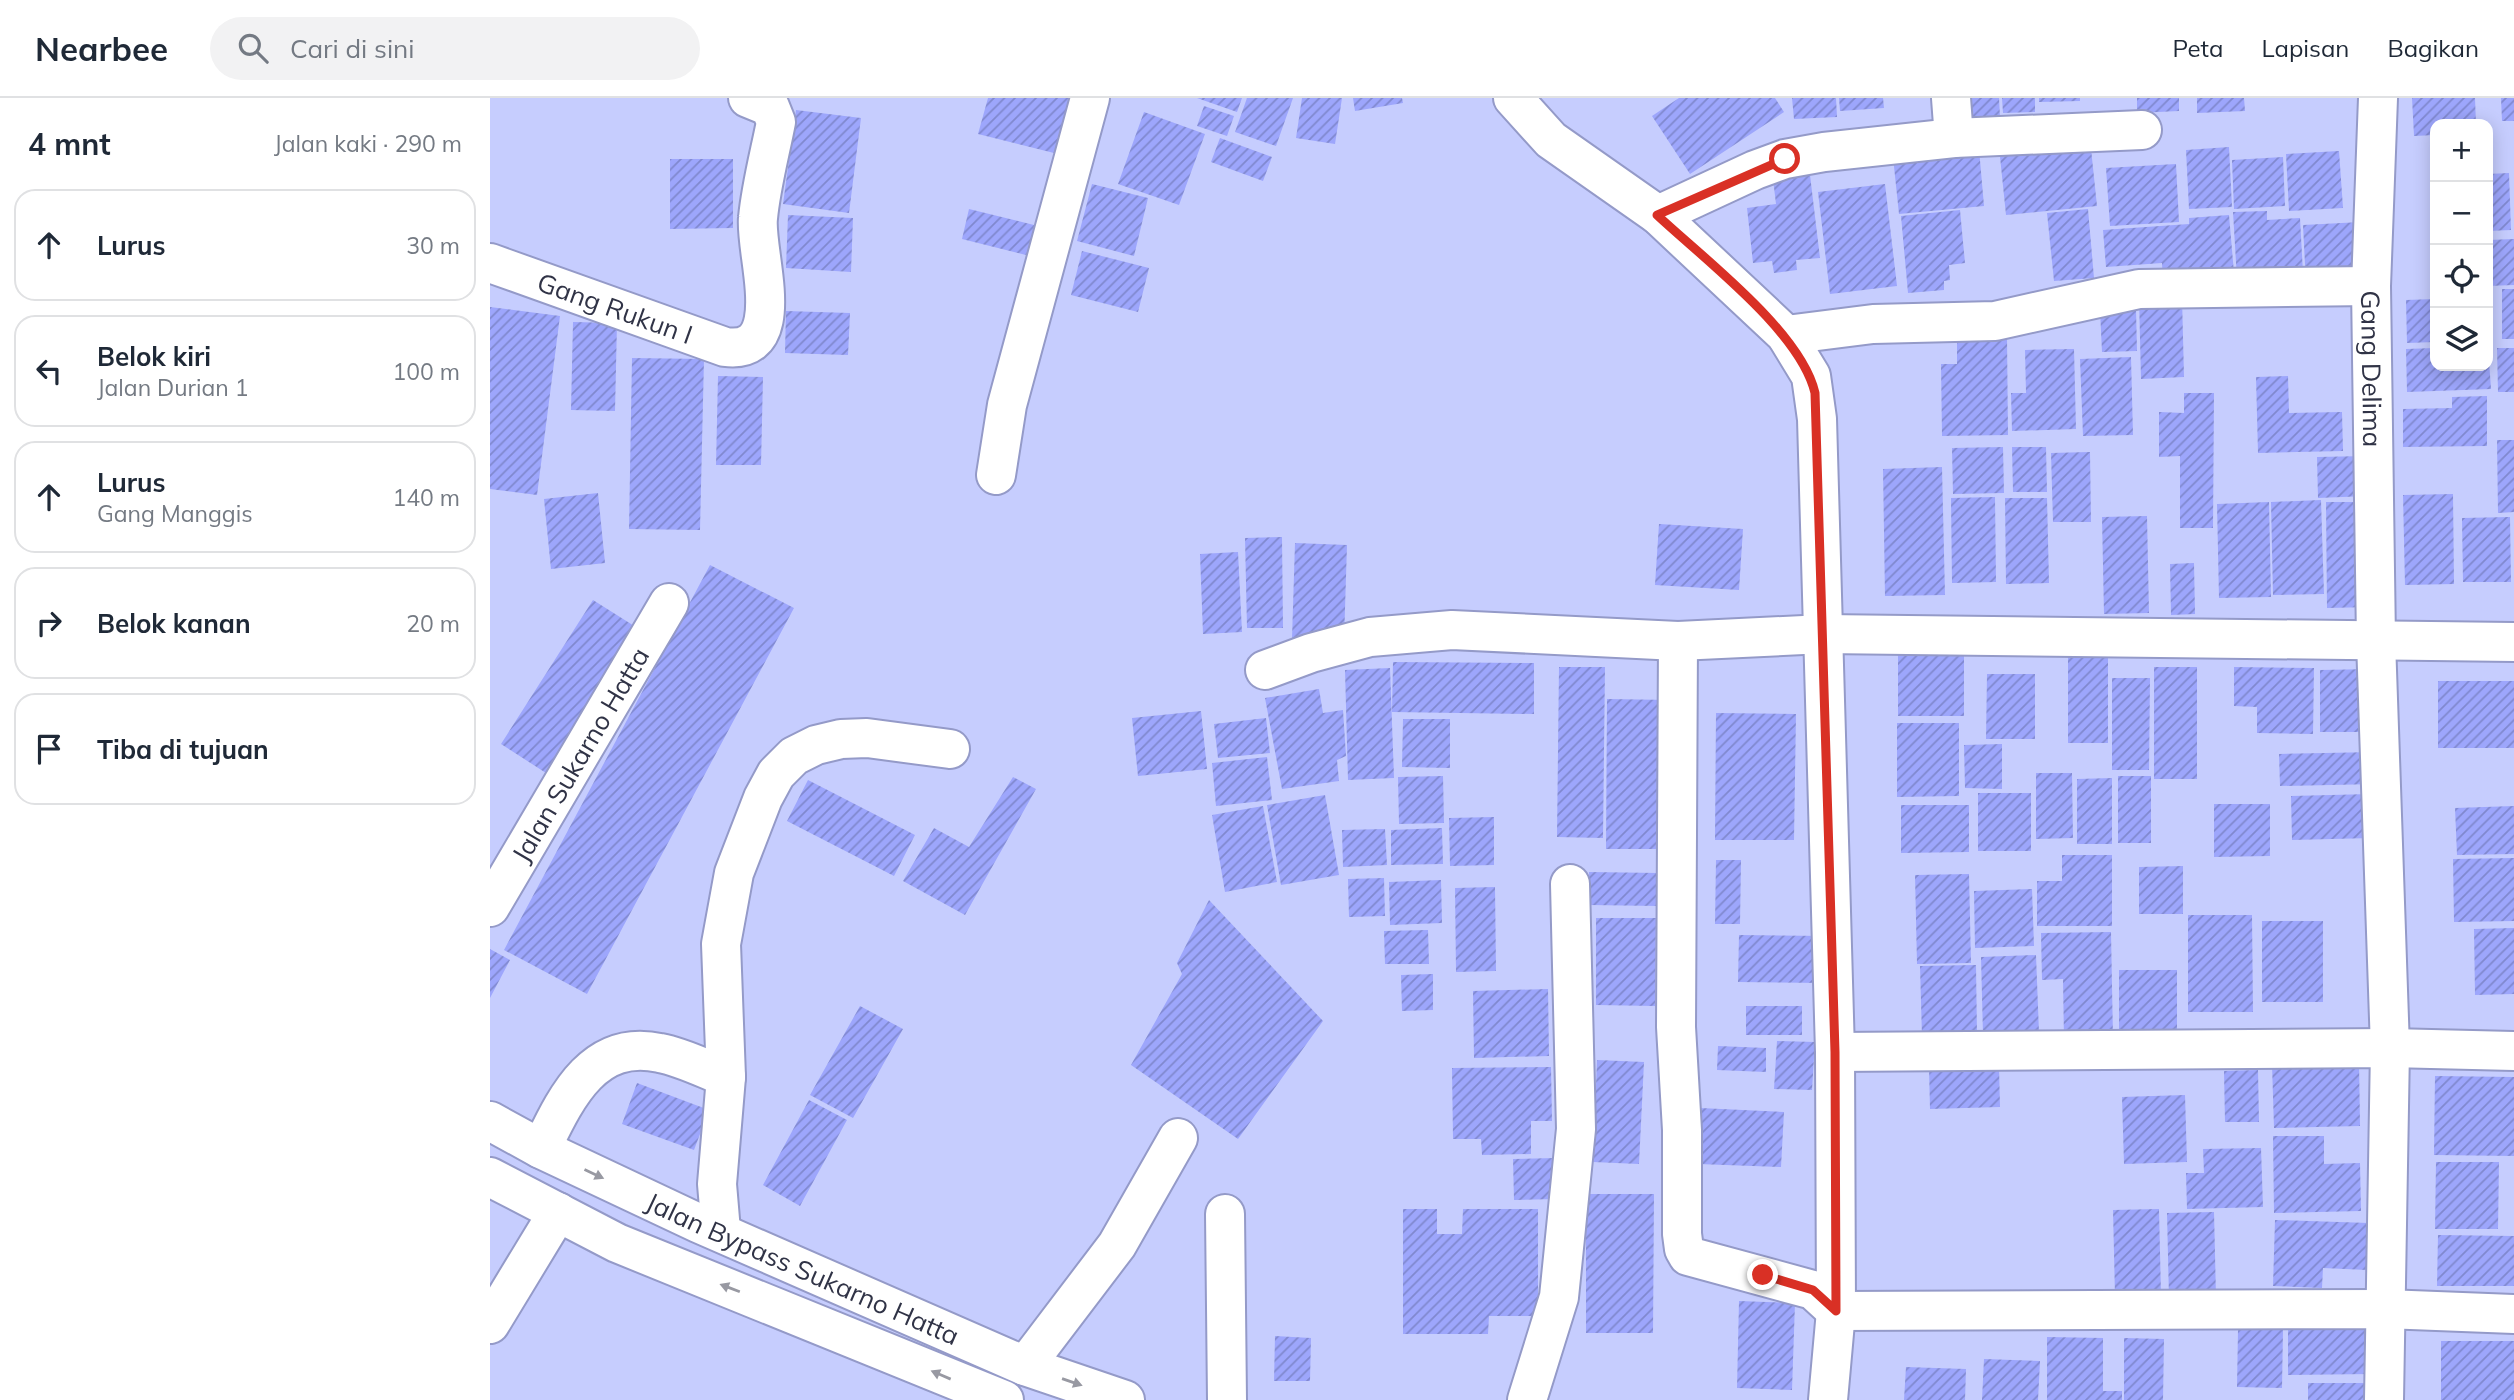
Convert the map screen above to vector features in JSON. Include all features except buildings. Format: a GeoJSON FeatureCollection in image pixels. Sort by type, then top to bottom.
{"type":"FeatureCollection","features":[{"type":"Feature","properties":{"kind":"main road","name":"Gang Rukun I"},"geometry":{"type":"LineString","coordinates":[[490,263],[725,347],[742,346],[760,334],[767,316],[758,220],[776,122],[770,107],[748,98]]}},
{"type":"Feature","properties":{"kind":"main road"},"geometry":{"type":"LineString","coordinates":[[996,475],[1007,405],[1090,98]]}},
{"type":"Feature","properties":{"kind":"main road"},"geometry":{"type":"LineString","coordinates":[[1513,98],[1551,140],[1657,215],[1786,335],[1811,376],[1815,393],[1824,634],[1835,1052],[1836,1311],[1828,1400]]}},
{"type":"Feature","properties":{"kind":"main road"},"geometry":{"type":"LineString","coordinates":[[1951,98],[1954,138]]}},
{"type":"Feature","properties":{"kind":"main road","name":"Gang Delima"},"geometry":{"type":"LineString","coordinates":[[2378,98],[2371,286],[2376,641],[2390,1048],[2384,1400]]}},
{"type":"Feature","properties":{"kind":"main road"},"geometry":{"type":"LineString","coordinates":[[1657,215],[1785,159],[1954,138],[2142,130]]}},
{"type":"Feature","properties":{"kind":"main road"},"geometry":{"type":"LineString","coordinates":[[1786,335],[1873,324],[1995,321],[2139,289],[2371,286]]}},
{"type":"Feature","properties":{"kind":"main road","name":"Jalan Sukarno Hatta"},"geometry":{"type":"LineString","coordinates":[[490,907],[669,603]]}},
{"type":"Feature","properties":{"kind":"main road"},"geometry":{"type":"LineString","coordinates":[[1265,670],[1358,640],[1410,632],[1451,630],[1678,641],[1824,634],[2514,642]]}},
{"type":"Feature","properties":{"kind":"main road"},"geometry":{"type":"LineString","coordinates":[[1678,641],[1675,1027],[1682,1130],[1684,1249],[1696,1261],[1813,1290],[1836,1311],[2385,1309],[2514,1314]]}},
{"type":"Feature","properties":{"kind":"main road"},"geometry":{"type":"LineString","coordinates":[[720,1231],[717,1184],[726,1077],[721,944],[727,900],[754,817],[776,774],[794,756],[841,739],[867,738],[950,749]]}},
{"type":"Feature","properties":{"kind":"main road"},"geometry":{"type":"LineString","coordinates":[[1527,1400],[1559,1297],[1576,1129],[1570,884]]}},
{"type":"Feature","properties":{"kind":"main road"},"geometry":{"type":"LineString","coordinates":[[1835,1052],[2390,1048],[2514,1051]]}},
{"type":"Feature","properties":{"kind":"main road"},"geometry":{"type":"LineString","coordinates":[[541,1149],[566,1099],[578,1082],[607,1059],[625,1054],[660,1053],[726,1077]]}},
{"type":"Feature","properties":{"kind":"main road","name":"Jalan Bypass Sukarno Hatta"},"geometry":{"type":"LineString","coordinates":[[490,1121],[541,1149],[720,1231],[1025,1366],[1125,1400]]}},
{"type":"Feature","properties":{"kind":"main road"},"geometry":{"type":"LineString","coordinates":[[1025,1366],[1117,1245],[1178,1138]]}},
{"type":"Feature","properties":{"kind":"main road","name":"Jalan Bypass Sukarno Hatta"},"geometry":{"type":"LineString","coordinates":[[490,1177],[617,1243],[1004,1400]]}},
{"type":"Feature","properties":{"kind":"main road"},"geometry":{"type":"LineString","coordinates":[[490,1324],[558,1212]]}},
{"type":"Feature","properties":{"kind":"main road"},"geometry":{"type":"LineString","coordinates":[[1225,1214],[1227,1400]]}},
{"type":"Feature","properties":{"kind":"route"},"geometry":{"type":"LineString","coordinates":[[1763,1275],[1813,1290],[1836,1311],[1835,1052],[1815,393],[1811,376],[1786,335],[1657,215],[1785,159]]}}]}
